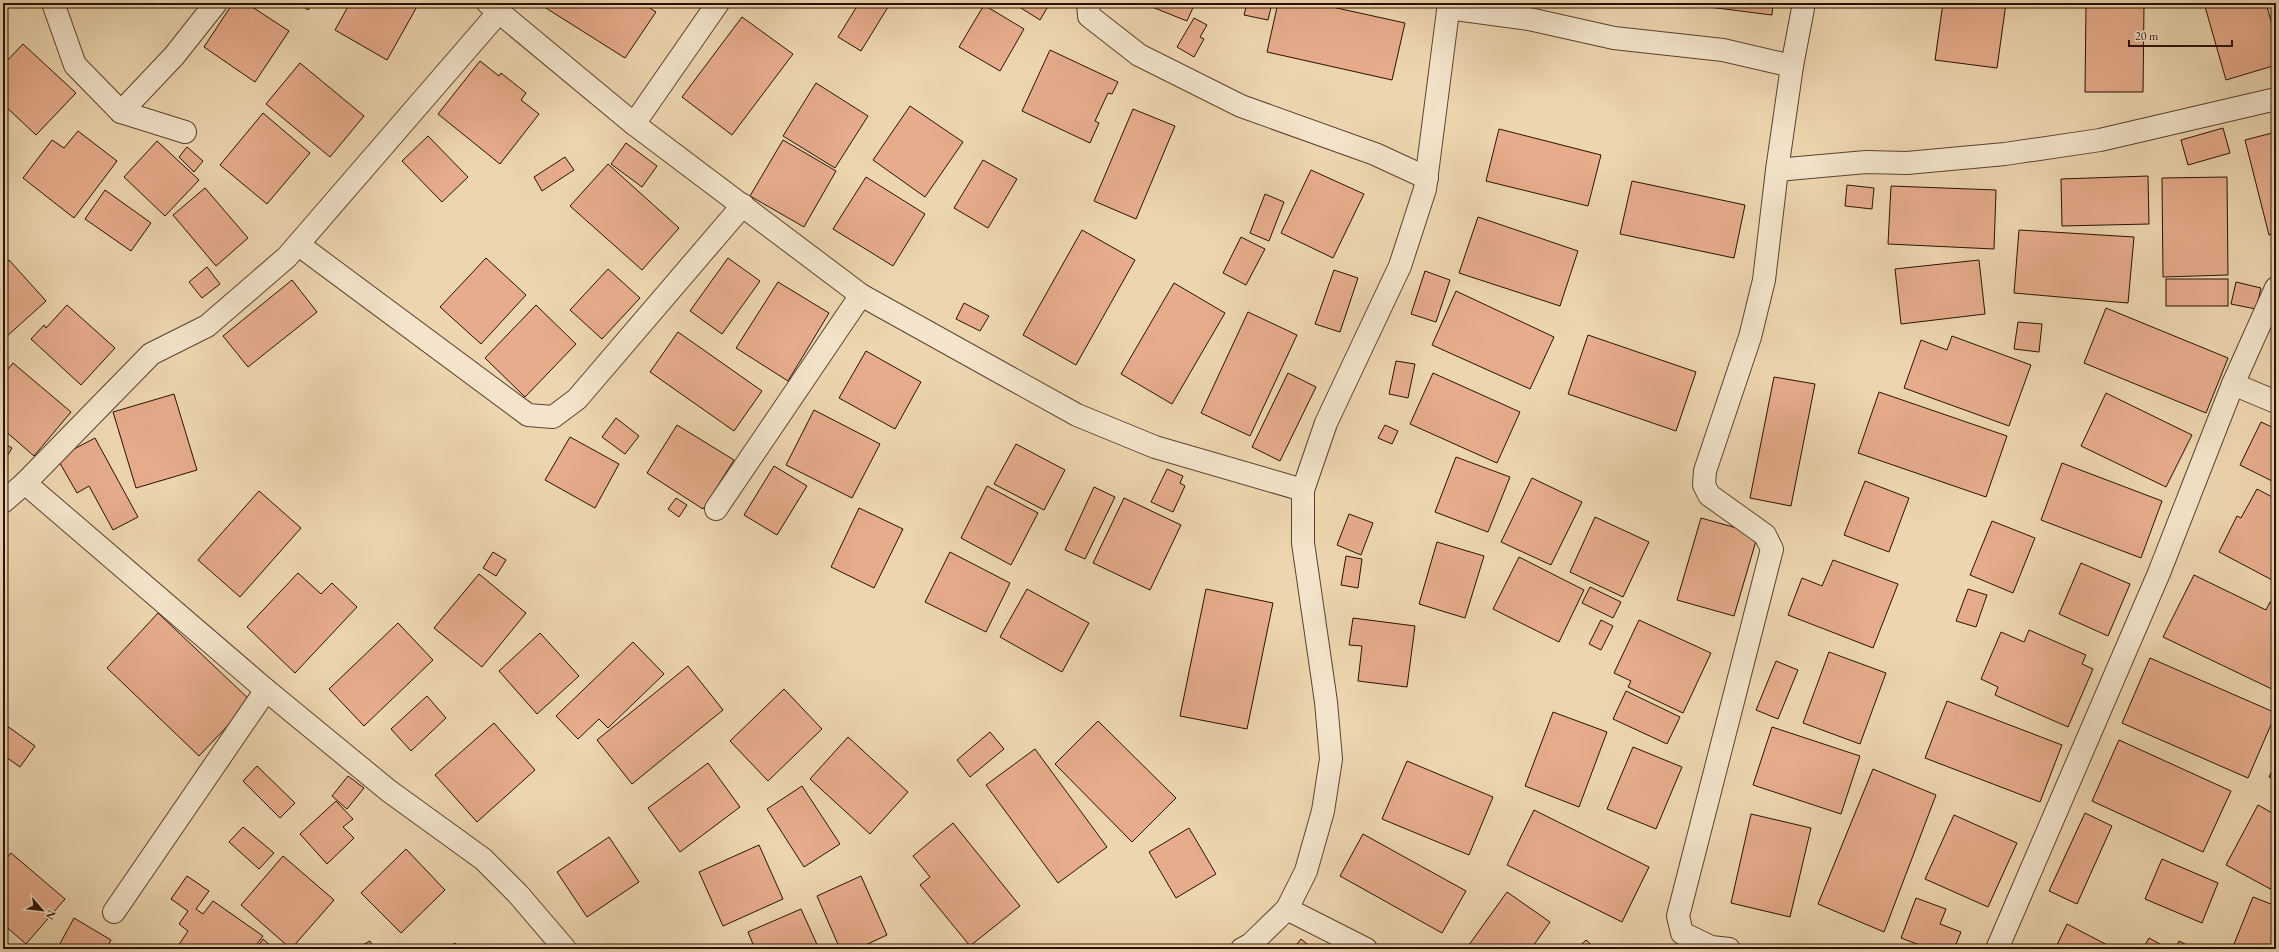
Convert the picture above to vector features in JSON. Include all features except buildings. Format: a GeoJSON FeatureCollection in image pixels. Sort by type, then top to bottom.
{"type":"FeatureCollection","features":[{"type":"Feature","properties":{"kind":"street"},"geometry":{"type":"LineString","coordinates":[[53,3],[75,65],[121,112],[185,132]]}},
{"type":"Feature","properties":{"kind":"street"},"geometry":{"type":"LineString","coordinates":[[121,112],[174,56],[216,3]]}},
{"type":"Feature","properties":{"kind":"street"},"geometry":{"type":"LineString","coordinates":[[634,124],[718,3]]}},
{"type":"Feature","properties":{"kind":"street"},"geometry":{"type":"LineString","coordinates":[[1088,3],[1089,16],[1139,55],[1242,106],[1375,154],[1427,178]]}},
{"type":"Feature","properties":{"kind":"street"},"geometry":{"type":"LineString","coordinates":[[1729,949],[1710,947],[1682,933],[1678,916],[1772,548],[1765,535],[1709,495],[1704,485],[1705,472],[1750,337],[1762,288],[1792,66],[1804,3]]}},
{"type":"Feature","properties":{"kind":"street"},"geometry":{"type":"LineString","coordinates":[[1242,949],[1251,944],[1286,909],[1306,871],[1323,811],[1331,759],[1326,702],[1302,543],[1303,490],[1326,423],[1400,266],[1427,178],[1448,5],[1529,19],[1614,38],[1723,50],[1792,66]]}},
{"type":"Feature","properties":{"kind":"street"},"geometry":{"type":"LineString","coordinates":[[3,502],[26,483],[151,354],[207,326],[265,279],[299,245],[493,8],[634,124],[861,295],[1077,415],[1155,447],[1303,490]]}},
{"type":"Feature","properties":{"kind":"street"},"geometry":{"type":"LineString","coordinates":[[1777,170],[1866,162],[1906,163],[2005,154],[2100,140],[2276,99]]}},
{"type":"Feature","properties":{"kind":"street"},"geometry":{"type":"LineString","coordinates":[[299,245],[528,415],[553,416],[577,399],[743,205]]}},
{"type":"Feature","properties":{"kind":"street"},"geometry":{"type":"LineString","coordinates":[[1997,949],[2159,574],[2233,384],[2276,288]]}},
{"type":"Feature","properties":{"kind":"street"},"geometry":{"type":"LineString","coordinates":[[716,508],[861,295]]}},
{"type":"Feature","properties":{"kind":"street"},"geometry":{"type":"LineString","coordinates":[[2233,384],[2276,402]]}},
{"type":"Feature","properties":{"kind":"street"},"geometry":{"type":"LineString","coordinates":[[26,483],[266,690],[389,791],[483,859],[518,894],[565,949]]}},
{"type":"Feature","properties":{"kind":"street"},"geometry":{"type":"LineString","coordinates":[[114,912],[266,690]]}},
{"type":"Feature","properties":{"kind":"street"},"geometry":{"type":"LineString","coordinates":[[1286,909],[1366,949]]}}]}
